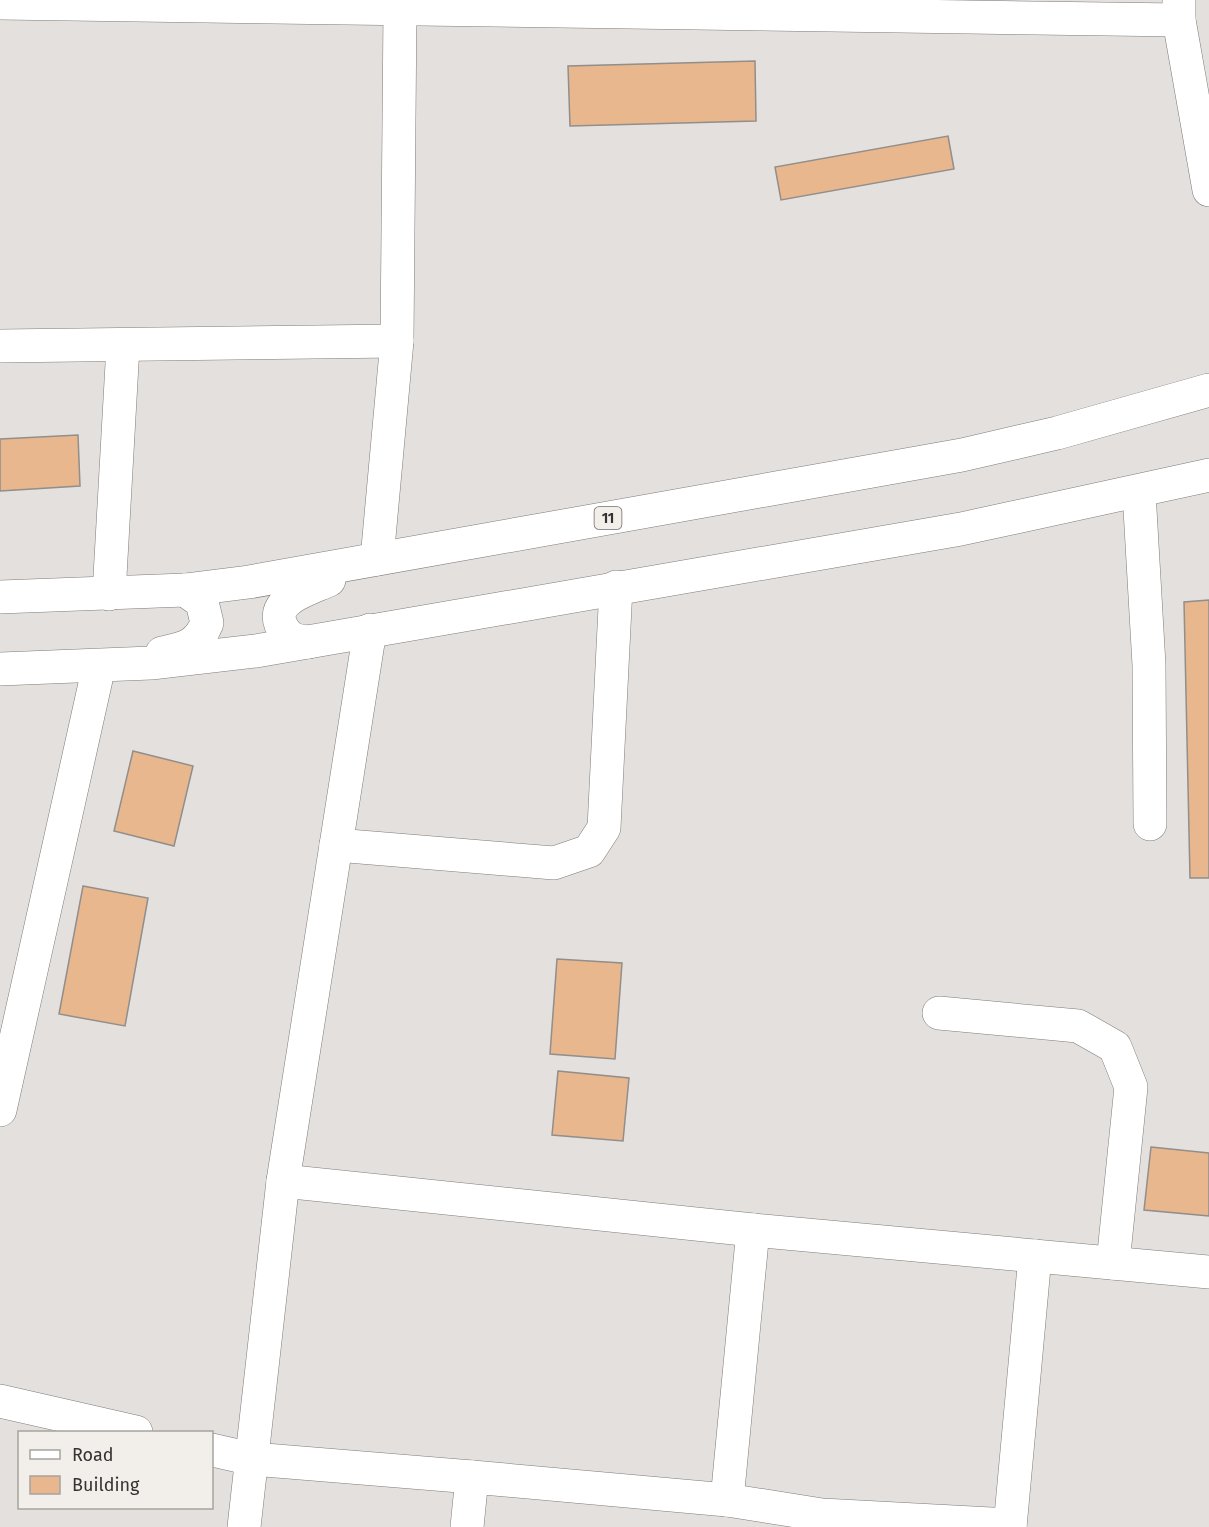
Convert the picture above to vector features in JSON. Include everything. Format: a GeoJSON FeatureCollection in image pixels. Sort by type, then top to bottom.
{"type":"FeatureCollection","features":[{"type":"Feature","properties":{"kind":"main road"},"geometry":{"type":"LineString","coordinates":[[0,3],[116,2],[400,9],[466,5],[1179,10],[1209,190]]}},
{"type":"Feature","properties":{"kind":"main road"},"geometry":{"type":"LineString","coordinates":[[308,642],[290,638],[284,631],[280,623],[282,605],[296,595],[377,559],[396,340],[400,9]]}},
{"type":"Feature","properties":{"kind":"main road"},"geometry":{"type":"LineString","coordinates":[[0,346],[123,346],[396,340]]}},
{"type":"Feature","properties":{"kind":"main road"},"geometry":{"type":"LineString","coordinates":[[109,594],[123,346]]}},
{"type":"Feature","properties":{"kind":"main road","name":"11"},"geometry":{"type":"LineString","coordinates":[[0,597],[184,590],[249,582],[962,455],[1057,433],[1209,390]]}},
{"type":"Feature","properties":{"kind":"main road"},"geometry":{"type":"LineString","coordinates":[[0,669],[99,666],[203,658],[308,642],[961,529],[1209,475]]}},
{"type":"Feature","properties":{"kind":"main road"},"geometry":{"type":"LineString","coordinates":[[1139,492],[1149,665],[1150,824]]}},
{"type":"Feature","properties":{"kind":"main road"},"geometry":{"type":"LineString","coordinates":[[336,845],[554,863],[589,851],[604,828],[616,587]]}},
{"type":"Feature","properties":{"kind":"main road"},"geometry":{"type":"LineString","coordinates":[[99,666],[187,648],[196,642],[207,623],[206,613],[202,602],[184,590]]}},
{"type":"Feature","properties":{"kind":"main road"},"geometry":{"type":"LineString","coordinates":[[244,1527],[283,1180],[370,630]]}},
{"type":"Feature","properties":{"kind":"main road"},"geometry":{"type":"LineString","coordinates":[[0,1110],[99,666]]}},
{"type":"Feature","properties":{"kind":"main road"},"geometry":{"type":"LineString","coordinates":[[939,1013],[1078,1026],[1115,1047],[1131,1086],[1113,1263]]}},
{"type":"Feature","properties":{"kind":"main road"},"geometry":{"type":"LineString","coordinates":[[283,1180],[753,1230],[1209,1272]]}},
{"type":"Feature","properties":{"kind":"main road"},"geometry":{"type":"LineString","coordinates":[[727,1500],[753,1230]]}},
{"type":"Feature","properties":{"kind":"main road"},"geometry":{"type":"LineString","coordinates":[[213,1450],[252,1459],[727,1500],[822,1515],[1010,1526],[1035,1256]]}},
{"type":"Feature","properties":{"kind":"main road"},"geometry":{"type":"LineString","coordinates":[[0,1401],[132,1431]]}},
{"type":"Feature","properties":{"kind":"main road"},"geometry":{"type":"LineString","coordinates":[[467,1527],[472,1477]]}},
{"type":"Feature","properties":{"kind":"building"},"geometry":{"type":"Polygon","coordinates":[[[755,61],[756,121],[570,126],[568,66],[755,61]]]}},
{"type":"Feature","properties":{"kind":"building"},"geometry":{"type":"Polygon","coordinates":[[[948,136],[954,169],[781,200],[775,167],[948,136]]]}},
{"type":"Feature","properties":{"kind":"building"},"geometry":{"type":"Polygon","coordinates":[[[78,435],[80,486],[0,491],[0,439],[78,435]]]}},
{"type":"Feature","properties":{"kind":"building"},"geometry":{"type":"Polygon","coordinates":[[[1209,600],[1209,878],[1190,878],[1184,602],[1209,600]]]}},
{"type":"Feature","properties":{"kind":"building"},"geometry":{"type":"Polygon","coordinates":[[[133,751],[193,766],[174,846],[114,831],[133,751]]]}},
{"type":"Feature","properties":{"kind":"building"},"geometry":{"type":"Polygon","coordinates":[[[83,886],[148,898],[125,1026],[59,1014],[83,886]]]}},
{"type":"Feature","properties":{"kind":"building"},"geometry":{"type":"Polygon","coordinates":[[[557,959],[622,963],[615,1059],[550,1054],[557,959]]]}},
{"type":"Feature","properties":{"kind":"building"},"geometry":{"type":"Polygon","coordinates":[[[558,1071],[629,1078],[623,1141],[552,1135],[558,1071]]]}},
{"type":"Feature","properties":{"kind":"building"},"geometry":{"type":"Polygon","coordinates":[[[1151,1147],[1209,1153],[1209,1216],[1144,1210],[1151,1147]]]}}]}
